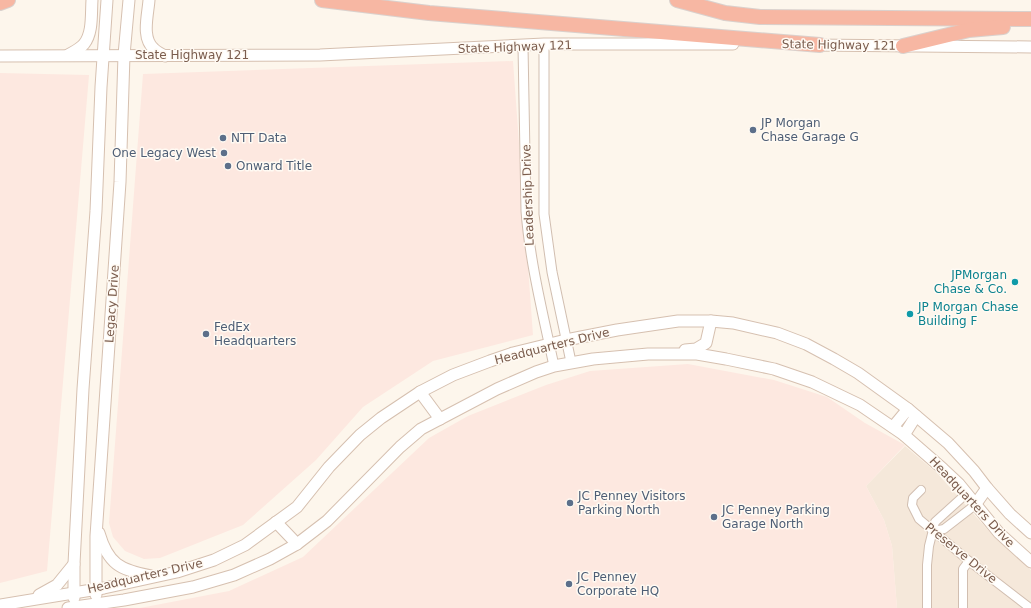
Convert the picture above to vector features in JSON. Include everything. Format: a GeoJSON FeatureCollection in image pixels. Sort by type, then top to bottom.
{"type":"FeatureCollection","features":[{"type":"Feature","properties":{"kind":"highway"},"geometry":{"type":"LineString","coordinates":[[0,3],[8,0]]}},
{"type":"Feature","properties":{"kind":"highway"},"geometry":{"type":"LineString","coordinates":[[322,0],[429,13],[820,45]]}},
{"type":"Feature","properties":{"kind":"highway"},"geometry":{"type":"LineString","coordinates":[[677,0],[725,13],[760,17],[1031,19]]}},
{"type":"Feature","properties":{"kind":"highway"},"geometry":{"type":"LineString","coordinates":[[904,46],[969,30],[1031,24]]}},
{"type":"Feature","properties":{"kind":"main road"},"geometry":{"type":"LineString","coordinates":[[68,55],[83,45],[87,38],[90,28],[92,0]]}},
{"type":"Feature","properties":{"kind":"main road","name":"Legacy Drive"},"geometry":{"type":"LineString","coordinates":[[72,608],[107,0]]}},
{"type":"Feature","properties":{"kind":"main road","name":"Legacy Drive"},"geometry":{"type":"LineString","coordinates":[[96,606],[95,563],[97,524],[120,182],[124,55],[129,0]]}},
{"type":"Feature","properties":{"kind":"main road"},"geometry":{"type":"LineString","coordinates":[[148,0],[146,35],[148,42],[154,49],[165,56]]}},
{"type":"Feature","properties":{"kind":"main road","name":"State Highway 121"},"geometry":{"type":"LineString","coordinates":[[0,56],[320,55],[544,44],[1031,47]]}},
{"type":"Feature","properties":{"kind":"main road","name":"Headquarters Drive"},"geometry":{"type":"LineString","coordinates":[[0,605],[96,589],[155,577],[195,567],[214,560],[245,545],[297,507],[329,467],[360,435],[381,418],[420,392],[453,375],[490,360],[566,340],[659,323],[678,321],[733,324],[777,333],[806,344],[858,373],[912,413],[954,448],[1010,514],[1031,532]]}},
{"type":"Feature","properties":{"kind":"main road"},"geometry":{"type":"LineString","coordinates":[[648,354],[696,349],[706,343],[711,322]]}},
{"type":"Feature","properties":{"kind":"main road","name":"Headquarters Drive"},"geometry":{"type":"LineString","coordinates":[[72,608],[96,606],[215,582],[234,575],[270,559],[297,544],[327,521],[410,437],[421,428],[515,380],[554,366],[615,356],[648,354],[697,354],[726,358],[774,369],[812,382],[860,405],[904,435],[943,468],[1009,542],[1031,562]]}},
{"type":"Feature","properties":{"kind":"main road"},"geometry":{"type":"LineString","coordinates":[[420,392],[440,419]]}},
{"type":"Feature","properties":{"kind":"main road"},"geometry":{"type":"LineString","coordinates":[[893,427],[912,413]]}},
{"type":"Feature","properties":{"kind":"main road"},"geometry":{"type":"LineString","coordinates":[[904,435],[912,413]]}},
{"type":"Feature","properties":{"kind":"main road"},"geometry":{"type":"LineString","coordinates":[[966,494],[987,488]]}},
{"type":"Feature","properties":{"kind":"main road"},"geometry":{"type":"LineString","coordinates":[[975,505],[987,488]]}},
{"type":"Feature","properties":{"kind":"main road"},"geometry":{"type":"LineString","coordinates":[[276,522],[297,544]]}},
{"type":"Feature","properties":{"kind":"main road"},"geometry":{"type":"LineString","coordinates":[[97,524],[103,548],[117,564],[134,572],[155,577]]}},
{"type":"Feature","properties":{"kind":"main road"},"geometry":{"type":"LineString","coordinates":[[25,601],[42,594],[57,585],[74,564]]}},
{"type":"Feature","properties":{"kind":"street","name":"Leadership Drive"},"geometry":{"type":"LineString","coordinates":[[544,44],[544,214],[552,272],[571,362]]}},
{"type":"Feature","properties":{"kind":"street","name":"Leadership Drive"},"geometry":{"type":"LineString","coordinates":[[523,46],[526,210],[528,236],[554,366]]}},
{"type":"Feature","properties":{"kind":"street","name":"Preserve Drive"},"geometry":{"type":"LineString","coordinates":[[921,490],[914,498],[912,505],[919,519],[969,561],[1030,608]]}},
{"type":"Feature","properties":{"kind":"street"},"geometry":{"type":"LineString","coordinates":[[927,608],[927,565],[929,546],[934,531],[935,522],[966,494]]}},
{"type":"Feature","properties":{"kind":"street"},"geometry":{"type":"LineString","coordinates":[[934,531],[944,529],[975,505]]}},
{"type":"Feature","properties":{"kind":"street"},"geometry":{"type":"LineString","coordinates":[[963,608],[963,569],[969,561]]}},
{"type":"Feature","properties":{"kind":"shaded area"},"geometry":{"type":"Polygon","coordinates":[[[513,61],[533,335],[433,361],[363,407],[316,460],[243,525],[160,558],[144,559],[125,551],[113,537],[109,523],[143,74],[513,61]]]}},
{"type":"Feature","properties":{"kind":"shaded area"},"geometry":{"type":"Polygon","coordinates":[[[0,73],[89,75],[47,571],[0,583],[0,73]]]}},
{"type":"Feature","properties":{"kind":"shaded area"},"geometry":{"type":"Polygon","coordinates":[[[688,364],[774,380],[827,397],[865,423],[905,445],[866,486],[884,520],[892,546],[897,608],[140,608],[229,591],[303,557],[429,438],[468,416],[546,385],[590,371],[688,364]]]}},
{"type":"Feature","properties":{"kind":"shaded area"},"geometry":{"type":"Polygon","coordinates":[[[905,446],[938,474],[996,539],[1031,570],[1031,608],[897,608],[892,546],[884,520],[866,486],[905,446]]]}},
{"type":"Feature","properties":{"kind":"place","name":"JP Morgan Chase Garage G"},"geometry":{"type":"Point","coordinates":[753,130]}},
{"type":"Feature","properties":{"kind":"place","name":"NTT Data"},"geometry":{"type":"Point","coordinates":[223,138]}},
{"type":"Feature","properties":{"kind":"place","name":"One Legacy West"},"geometry":{"type":"Point","coordinates":[224,153]}},
{"type":"Feature","properties":{"kind":"place","name":"Onward Title"},"geometry":{"type":"Point","coordinates":[228,166]}},
{"type":"Feature","properties":{"kind":"place","name":"JPMorgan Chase & Co."},"geometry":{"type":"Point","coordinates":[1015,282]}},
{"type":"Feature","properties":{"kind":"place","name":"JP Morgan Chase Building F"},"geometry":{"type":"Point","coordinates":[910,314]}},
{"type":"Feature","properties":{"kind":"place","name":"FedEx Headquarters"},"geometry":{"type":"Point","coordinates":[206,334]}},
{"type":"Feature","properties":{"kind":"place","name":"JC Penney Visitors Parking North"},"geometry":{"type":"Point","coordinates":[570,503]}},
{"type":"Feature","properties":{"kind":"place","name":"JC Penney Parking Garage North"},"geometry":{"type":"Point","coordinates":[714,517]}},
{"type":"Feature","properties":{"kind":"place","name":"JC Penney Corporate HQ"},"geometry":{"type":"Point","coordinates":[569,584]}}]}
